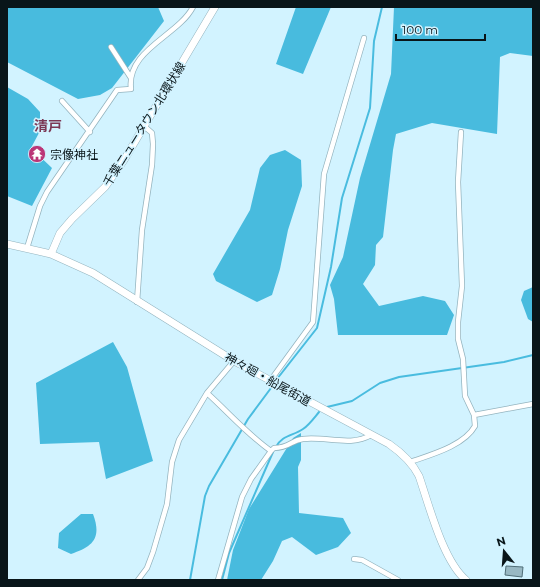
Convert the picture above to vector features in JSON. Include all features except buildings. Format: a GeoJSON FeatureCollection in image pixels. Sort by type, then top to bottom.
{"type":"FeatureCollection","features":[{"type":"Feature","properties":{"kind":"street"},"geometry":{"type":"LineString","coordinates":[[27,248],[40,206],[47,192],[90,132],[117,90],[131,89],[131,78],[139,62],[149,49],[188,16],[193,7]]}},
{"type":"Feature","properties":{"kind":"street","name":"千葉ニュータウン北環状線"},"geometry":{"type":"LineString","coordinates":[[51,254],[60,233],[105,187],[144,126],[215,7]]}},
{"type":"Feature","properties":{"kind":"street"},"geometry":{"type":"LineString","coordinates":[[273,382],[313,322],[324,174],[364,38]]}},
{"type":"Feature","properties":{"kind":"street"},"geometry":{"type":"LineString","coordinates":[[111,47],[131,78]]}},
{"type":"Feature","properties":{"kind":"street"},"geometry":{"type":"LineString","coordinates":[[62,101],[90,132]]}},
{"type":"Feature","properties":{"kind":"street"},"geometry":{"type":"LineString","coordinates":[[137,302],[142,230],[152,165],[153,144],[152,133],[144,126]]}},
{"type":"Feature","properties":{"kind":"street"},"geometry":{"type":"LineString","coordinates":[[410,462],[445,449],[467,436],[475,426],[474,414],[465,396],[463,359],[458,339],[458,322],[462,286],[458,182],[460,132]]}},
{"type":"Feature","properties":{"kind":"street","name":"神々廻・船尾街道"},"geometry":{"type":"LineString","coordinates":[[7,244],[51,254],[93,273],[137,302],[234,361],[389,444],[410,462],[419,476],[446,552],[453,565],[466,580]]}},
{"type":"Feature","properties":{"kind":"street"},"geometry":{"type":"LineString","coordinates":[[138,580],[148,568],[153,552],[167,504],[172,462],[179,440],[207,393],[234,361]]}},
{"type":"Feature","properties":{"kind":"street"},"geometry":{"type":"LineString","coordinates":[[207,393],[235,418],[244,430],[272,449],[283,448],[302,439],[341,440],[365,438],[371,435]]}},
{"type":"Feature","properties":{"kind":"street"},"geometry":{"type":"LineString","coordinates":[[474,414],[533,404]]}},
{"type":"Feature","properties":{"kind":"street"},"geometry":{"type":"LineString","coordinates":[[218,580],[242,496],[251,479],[272,449]]}},
{"type":"Feature","properties":{"kind":"street"},"geometry":{"type":"LineString","coordinates":[[354,559],[362,560],[398,580]]}},
{"type":"Feature","properties":{"kind":"shaded area"},"geometry":{"type":"Polygon","coordinates":[[[7,7],[158,7],[164,21],[112,88],[100,95],[78,99],[7,62],[7,7]]]}},
{"type":"Feature","properties":{"kind":"shaded area"},"geometry":{"type":"Polygon","coordinates":[[[296,7],[331,7],[303,74],[276,64],[296,7]]]}},
{"type":"Feature","properties":{"kind":"shaded area"},"geometry":{"type":"Polygon","coordinates":[[[394,7],[533,7],[533,56],[510,53],[500,57],[497,134],[432,123],[396,134],[383,237],[376,245],[375,265],[363,284],[379,306],[423,296],[445,301],[454,315],[447,335],[338,335],[334,299],[330,285],[343,257],[360,178],[391,74],[394,7]]]}},
{"type":"Feature","properties":{"kind":"shaded area"},"geometry":{"type":"Polygon","coordinates":[[[7,87],[28,99],[40,112],[40,131],[31,148],[52,168],[32,206],[7,196],[7,87]]]}},
{"type":"Feature","properties":{"kind":"shaded area"},"geometry":{"type":"Polygon","coordinates":[[[285,150],[301,160],[302,186],[288,230],[280,269],[272,295],[257,302],[216,281],[213,274],[250,210],[260,168],[270,155],[285,150]]]}},
{"type":"Feature","properties":{"kind":"shaded area"},"geometry":{"type":"Polygon","coordinates":[[[533,287],[533,322],[528,319],[521,300],[524,291],[533,287]]]}},
{"type":"Feature","properties":{"kind":"shaded area"},"geometry":{"type":"Polygon","coordinates":[[[113,342],[127,367],[153,461],[106,479],[99,442],[40,444],[36,383],[113,342]]]}},
{"type":"Feature","properties":{"kind":"shaded area"},"geometry":{"type":"Polygon","coordinates":[[[301,433],[301,460],[298,467],[299,513],[343,518],[351,533],[338,547],[316,555],[292,537],[282,541],[273,561],[261,580],[227,580],[233,550],[249,509],[293,438],[301,433]]]}},
{"type":"Feature","properties":{"kind":"shaded area"},"geometry":{"type":"Polygon","coordinates":[[[81,514],[93,514],[96,522],[96,535],[90,545],[71,554],[58,548],[59,533],[81,514]]]}},
{"type":"Feature","properties":{"kind":"waterway"},"geometry":{"type":"LineString","coordinates":[[277,379],[317,328],[331,267],[342,198],[370,108],[374,41],[382,7]]}},
{"type":"Feature","properties":{"kind":"waterway"},"geometry":{"type":"LineString","coordinates":[[327,407],[352,401],[380,383],[399,377],[504,362],[533,355]]}},
{"type":"Feature","properties":{"kind":"waterway"},"geometry":{"type":"LineString","coordinates":[[190,580],[205,496],[209,486],[248,419],[271,388]]}},
{"type":"Feature","properties":{"kind":"waterway"},"geometry":{"type":"LineString","coordinates":[[276,447],[281,440],[305,427],[319,412]]}},
{"type":"Feature","properties":{"kind":"waterway"},"geometry":{"type":"LineString","coordinates":[[222,580],[229,553],[273,452]]}},
{"type":"Feature","properties":{"kind":"place","name":"宗像神社"},"geometry":{"type":"Point","coordinates":[37,154]}},
{"type":"Feature","properties":{"kind":"district","name":"清戸"},"geometry":{"type":"Point","coordinates":[48,126]}}]}
